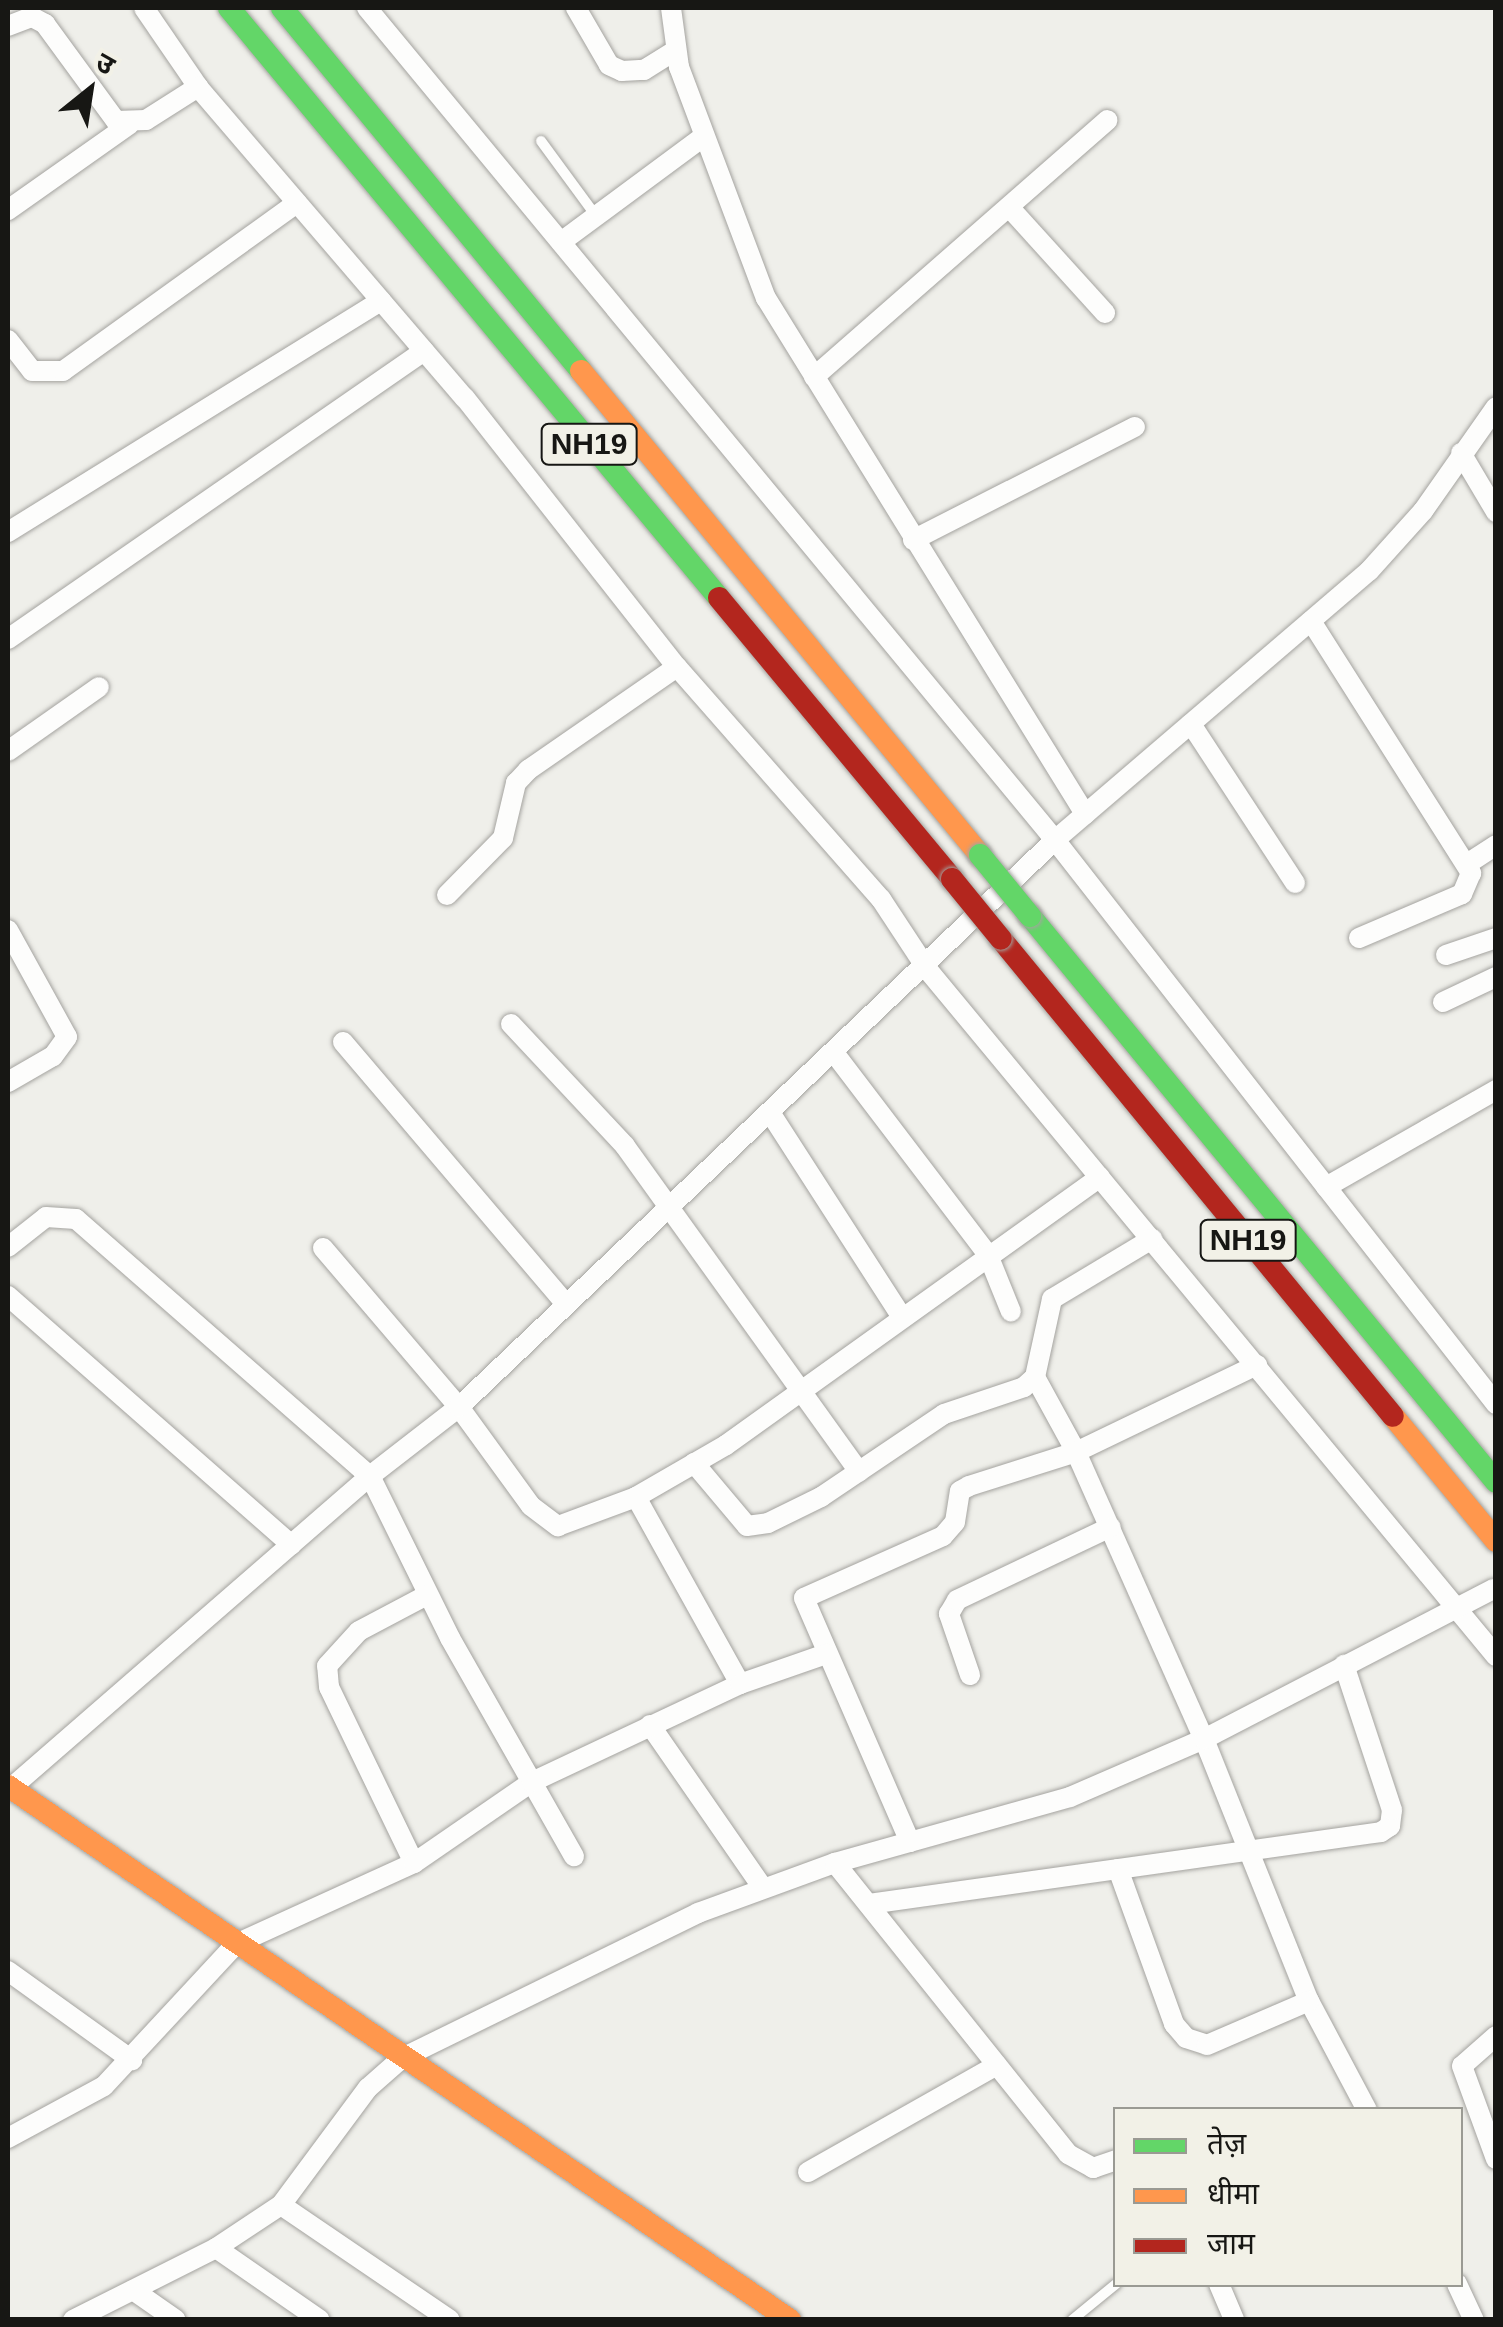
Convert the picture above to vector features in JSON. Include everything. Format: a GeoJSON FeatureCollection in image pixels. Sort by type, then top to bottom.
{"type":"FeatureCollection","features":[{"type":"Feature","properties":{"kind":"main road","name":"NH19"},"geometry":{"type":"LineString","coordinates":[[229,8],[1496,1541]]}},
{"type":"Feature","properties":{"kind":"main road","name":"NH19"},"geometry":{"type":"LineString","coordinates":[[282,8],[1496,1482]]}},
{"type":"Feature","properties":{"kind":"main road"},"geometry":{"type":"LineString","coordinates":[[9,1787],[790,2320]]}},
{"type":"Feature","properties":{"kind":"street"},"geometry":{"type":"LineString","coordinates":[[144,8],[198,87],[424,351],[677,667],[881,899],[927,968],[1496,1656]]}},
{"type":"Feature","properties":{"kind":"street"},"geometry":{"type":"LineString","coordinates":[[367,8],[1055,840],[1496,1404]]}},
{"type":"Feature","properties":{"kind":"street"},"geometry":{"type":"LineString","coordinates":[[576,8],[609,65],[622,71],[644,70],[676,50]]}},
{"type":"Feature","properties":{"kind":"street"},"geometry":{"type":"LineString","coordinates":[[671,8],[676,50],[704,136],[766,298],[1085,814]]}},
{"type":"Feature","properties":{"kind":"street"},"geometry":{"type":"LineString","coordinates":[[8,26],[32,17],[44,24],[107,115],[130,124]]}},
{"type":"Feature","properties":{"kind":"street"},"geometry":{"type":"LineString","coordinates":[[8,210],[130,124],[198,87]]}},
{"type":"Feature","properties":{"kind":"street"},"geometry":{"type":"LineString","coordinates":[[814,377],[1108,120]]}},
{"type":"Feature","properties":{"kind":"street"},"geometry":{"type":"LineString","coordinates":[[561,242],[704,136]]}},
{"type":"Feature","properties":{"kind":"street"},"geometry":{"type":"LineString","coordinates":[[8,340],[32,371],[63,371],[297,203]]}},
{"type":"Feature","properties":{"kind":"street"},"geometry":{"type":"LineString","coordinates":[[1009,207],[1106,313]]}},
{"type":"Feature","properties":{"kind":"street"},"geometry":{"type":"LineString","coordinates":[[8,532],[381,301]]}},
{"type":"Feature","properties":{"kind":"street"},"geometry":{"type":"LineString","coordinates":[[8,639],[424,351]]}},
{"type":"Feature","properties":{"kind":"street"},"geometry":{"type":"LineString","coordinates":[[9,1787],[370,1476],[459,1407],[927,968],[1055,840],[1310,621],[1412,523],[1496,407]]}},
{"type":"Feature","properties":{"kind":"street"},"geometry":{"type":"LineString","coordinates":[[913,540],[1135,428]]}},
{"type":"Feature","properties":{"kind":"street"},"geometry":{"type":"LineString","coordinates":[[1461,454],[1496,512]]}},
{"type":"Feature","properties":{"kind":"street"},"geometry":{"type":"LineString","coordinates":[[1310,621],[1470,873],[1462,894],[1359,938]]}},
{"type":"Feature","properties":{"kind":"street"},"geometry":{"type":"LineString","coordinates":[[447,895],[503,838],[516,783],[528,770],[677,667]]}},
{"type":"Feature","properties":{"kind":"street"},"geometry":{"type":"LineString","coordinates":[[8,751],[99,687]]}},
{"type":"Feature","properties":{"kind":"street"},"geometry":{"type":"LineString","coordinates":[[1191,724],[1295,882]]}},
{"type":"Feature","properties":{"kind":"street"},"geometry":{"type":"LineString","coordinates":[[1467,864],[1496,845]]}},
{"type":"Feature","properties":{"kind":"street"},"geometry":{"type":"LineString","coordinates":[[8,930],[14,958],[67,1037],[53,1056],[8,1082]]}},
{"type":"Feature","properties":{"kind":"street"},"geometry":{"type":"LineString","coordinates":[[1446,955],[1496,938]]}},
{"type":"Feature","properties":{"kind":"street"},"geometry":{"type":"LineString","coordinates":[[1444,1002],[1496,977]]}},
{"type":"Feature","properties":{"kind":"street"},"geometry":{"type":"LineString","coordinates":[[511,1024],[604,1120],[858,1472]]}},
{"type":"Feature","properties":{"kind":"street"},"geometry":{"type":"LineString","coordinates":[[343,1042],[568,1305]]}},
{"type":"Feature","properties":{"kind":"street"},"geometry":{"type":"LineString","coordinates":[[835,1054],[988,1255],[1011,1312]]}},
{"type":"Feature","properties":{"kind":"street"},"geometry":{"type":"LineString","coordinates":[[1326,1188],[1496,1090]]}},
{"type":"Feature","properties":{"kind":"street"},"geometry":{"type":"LineString","coordinates":[[771,1114],[901,1316]]}},
{"type":"Feature","properties":{"kind":"street"},"geometry":{"type":"LineString","coordinates":[[323,1248],[459,1407],[542,1518],[558,1526],[579,1522],[636,1497],[694,1463],[1100,1178]]}},
{"type":"Feature","properties":{"kind":"street"},"geometry":{"type":"LineString","coordinates":[[8,1247],[46,1217],[76,1218],[370,1476],[427,1595],[574,1856]]}},
{"type":"Feature","properties":{"kind":"street"},"geometry":{"type":"LineString","coordinates":[[694,1463],[736,1516],[756,1527],[858,1472],[944,1414],[1024,1387],[1035,1377],[1052,1299],[1152,1240]]}},
{"type":"Feature","properties":{"kind":"street"},"geometry":{"type":"LineString","coordinates":[[8,1296],[291,1546]]}},
{"type":"Feature","properties":{"kind":"street"},"geometry":{"type":"LineString","coordinates":[[910,1842],[803,1606],[810,1592],[943,1536],[969,1486],[1076,1452],[1257,1365]]}},
{"type":"Feature","properties":{"kind":"street"},"geometry":{"type":"LineString","coordinates":[[1035,1377],[1111,1527],[1204,1739],[1309,2001],[1365,2107]]}},
{"type":"Feature","properties":{"kind":"street"},"geometry":{"type":"LineString","coordinates":[[636,1497],[740,1684]]}},
{"type":"Feature","properties":{"kind":"street"},"geometry":{"type":"LineString","coordinates":[[970,1675],[952,1606],[1111,1527]]}},
{"type":"Feature","properties":{"kind":"street"},"geometry":{"type":"LineString","coordinates":[[73,2320],[216,2248],[281,2205],[368,2088],[402,2058],[622,1946],[763,1888],[836,1863],[1070,1797],[1204,1739],[1494,1589]]}},
{"type":"Feature","properties":{"kind":"street"},"geometry":{"type":"LineString","coordinates":[[414,1863],[329,1687],[326,1666],[359,1631],[427,1595]]}},
{"type":"Feature","properties":{"kind":"street"},"geometry":{"type":"LineString","coordinates":[[8,2138],[76,2104],[132,2060],[236,1944],[414,1863],[532,1782],[740,1684],[826,1654]]}},
{"type":"Feature","properties":{"kind":"street"},"geometry":{"type":"LineString","coordinates":[[869,1904],[1248,1852],[1390,1826],[1392,1810],[1344,1665]]}},
{"type":"Feature","properties":{"kind":"street"},"geometry":{"type":"LineString","coordinates":[[650,1726],[763,1888]]}},
{"type":"Feature","properties":{"kind":"street"},"geometry":{"type":"LineString","coordinates":[[836,1863],[1079,2165],[1113,2160]]}},
{"type":"Feature","properties":{"kind":"street"},"geometry":{"type":"LineString","coordinates":[[1118,1869],[1174,2024],[1186,2038],[1206,2045],[1309,2001]]}},
{"type":"Feature","properties":{"kind":"street"},"geometry":{"type":"LineString","coordinates":[[8,1971],[132,2060]]}},
{"type":"Feature","properties":{"kind":"street"},"geometry":{"type":"LineString","coordinates":[[1496,2036],[1462,2066],[1496,2159]]}},
{"type":"Feature","properties":{"kind":"street"},"geometry":{"type":"LineString","coordinates":[[808,2172],[997,2066]]}},
{"type":"Feature","properties":{"kind":"street"},"geometry":{"type":"LineString","coordinates":[[281,2205],[450,2320]]}},
{"type":"Feature","properties":{"kind":"street"},"geometry":{"type":"LineString","coordinates":[[216,2248],[320,2320]]}},
{"type":"Feature","properties":{"kind":"street"},"geometry":{"type":"LineString","coordinates":[[1220,2287],[1234,2320]]}},
{"type":"Feature","properties":{"kind":"street"},"geometry":{"type":"LineString","coordinates":[[1458,2287],[1474,2320]]}},
{"type":"Feature","properties":{"kind":"street"},"geometry":{"type":"LineString","coordinates":[[133,2290],[176,2320]]}},
{"type":"Feature","properties":{"kind":"lane"},"geometry":{"type":"LineString","coordinates":[[541,141],[596,216]]}},
{"type":"Feature","properties":{"kind":"lane"},"geometry":{"type":"LineString","coordinates":[[1072,2320],[1113,2286]]}},
{"type":"Feature","properties":{"kind":"traffic: fast"},"geometry":{"type":"LineString","coordinates":[[229,8],[719,598]]}},
{"type":"Feature","properties":{"kind":"traffic: fast"},"geometry":{"type":"LineString","coordinates":[[282,8],[581,371]]}},
{"type":"Feature","properties":{"kind":"traffic: fast"},"geometry":{"type":"LineString","coordinates":[[980,855],[1030,916]]}},
{"type":"Feature","properties":{"kind":"traffic: fast"},"geometry":{"type":"LineString","coordinates":[[1030,916],[1496,1482]]}},
{"type":"Feature","properties":{"kind":"traffic: slow"},"geometry":{"type":"LineString","coordinates":[[581,371],[980,855]]}},
{"type":"Feature","properties":{"kind":"traffic: slow"},"geometry":{"type":"LineString","coordinates":[[1393,1416],[1496,1541]]}},
{"type":"Feature","properties":{"kind":"traffic: slow"},"geometry":{"type":"LineString","coordinates":[[8,1786],[790,2320]]}},
{"type":"Feature","properties":{"kind":"traffic: jam"},"geometry":{"type":"LineString","coordinates":[[719,598],[952,879]]}},
{"type":"Feature","properties":{"kind":"traffic: jam"},"geometry":{"type":"LineString","coordinates":[[952,879],[1001,939]]}},
{"type":"Feature","properties":{"kind":"traffic: jam"},"geometry":{"type":"LineString","coordinates":[[1001,939],[1393,1416]]}}]}
